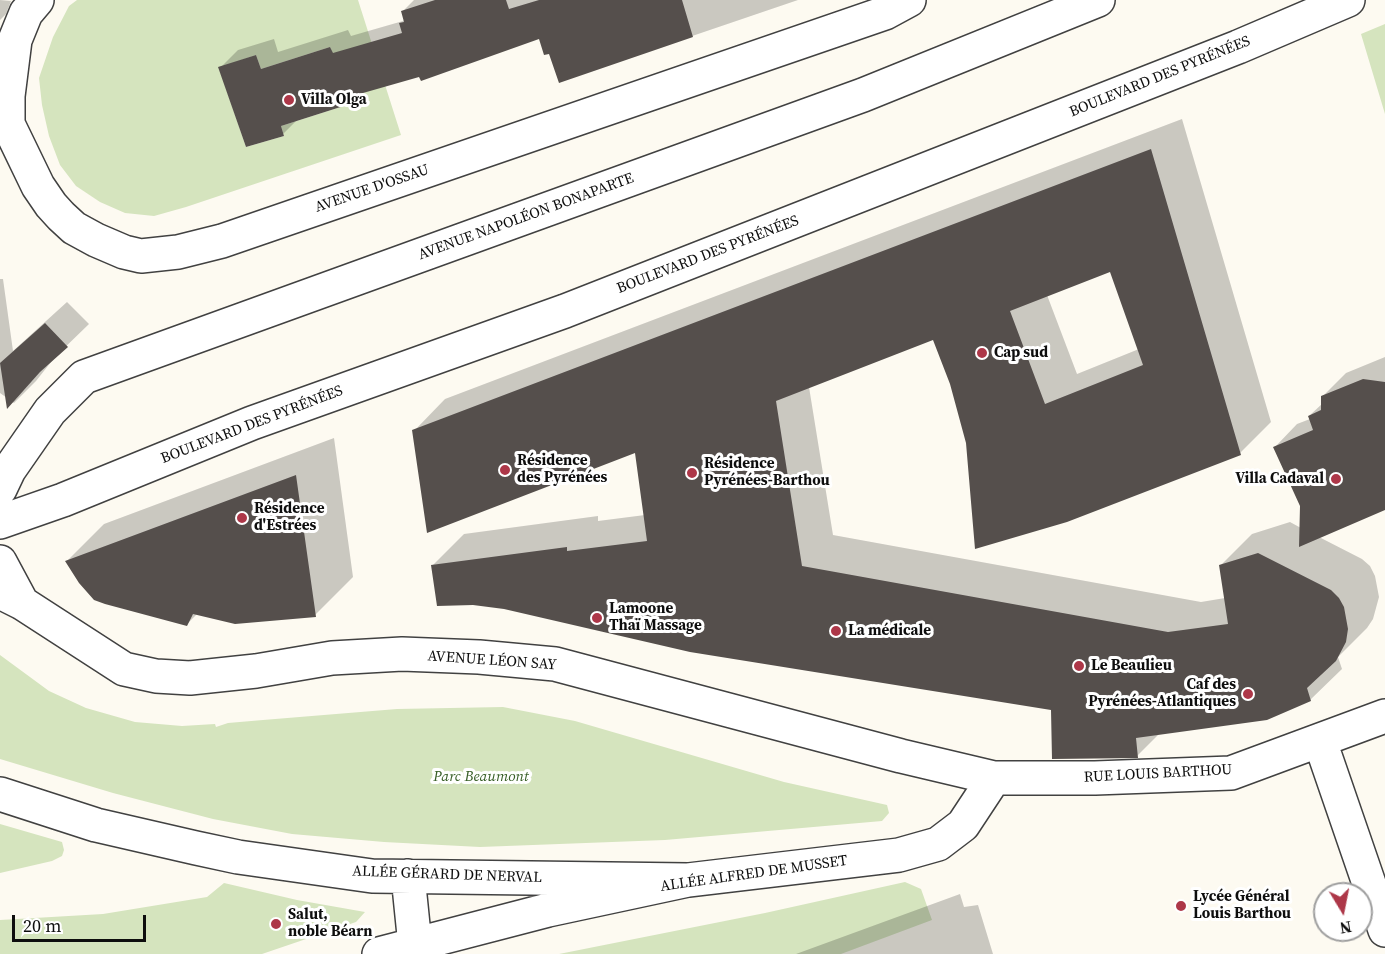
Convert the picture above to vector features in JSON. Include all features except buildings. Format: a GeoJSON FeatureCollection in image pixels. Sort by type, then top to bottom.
{"type":"FeatureCollection","features":[{"type":"Feature","properties":{"kind":"street","name":"AVENUE D'OSSAU"},"geometry":{"type":"LineString","coordinates":[[37,0],[26,13],[15,40],[8,96],[8,124],[38,186],[51,206],[61,216],[74,228],[96,240],[124,252],[141,256],[178,252],[222,241],[885,13],[909,0]]}},
{"type":"Feature","properties":{"kind":"street","name":"AVENUE NAPOLÉON BONAPARTE"},"geometry":{"type":"LineString","coordinates":[[0,489],[9,470],[50,411],[84,377],[852,99],[1098,0]]}},
{"type":"Feature","properties":{"kind":"street","name":"BOULEVARD DES PYRÉNÉES"},"geometry":{"type":"LineString","coordinates":[[0,522],[63,500],[252,423],[565,312],[1227,51],[1348,0]]}},
{"type":"Feature","properties":{"kind":"street"},"geometry":{"type":"LineString","coordinates":[[0,562],[11,598]]}},
{"type":"Feature","properties":{"kind":"street","name":"AVENUE LÉON SAY"},"geometry":{"type":"LineString","coordinates":[[11,598],[124,669],[156,676],[189,678],[256,671],[332,658],[402,654],[479,657],[555,664],[901,756],[994,778]]}},
{"type":"Feature","properties":{"kind":"street","name":"RUE LOUIS BARTHOU"},"geometry":{"type":"LineString","coordinates":[[994,778],[1095,778],[1231,773],[1385,716]]}},
{"type":"Feature","properties":{"kind":"street"},"geometry":{"type":"LineString","coordinates":[[1320,741],[1385,930]]}},
{"type":"Feature","properties":{"kind":"street","name":"ALLÉE ALFRED DE MUSSET"},"geometry":{"type":"LineString","coordinates":[[379,954],[548,910],[688,880],[899,855],[938,844],[963,825],[994,778]]}},
{"type":"Feature","properties":{"kind":"street","name":"ALLÉE GÉRARD DE NERVAL"},"geometry":{"type":"LineString","coordinates":[[0,794],[96,825],[238,857],[372,876],[688,880]]}},
{"type":"Feature","properties":{"kind":"street"},"geometry":{"type":"LineString","coordinates":[[408,876],[415,945]]}},
{"type":"Feature","properties":{"kind":"green space"},"geometry":{"type":"Polygon","coordinates":[[[77,0],[358,0],[401,135],[186,207],[154,216],[125,213],[100,202],[76,186],[60,165],[49,136],[39,78],[53,37],[69,6],[77,0]],[[330,47],[261,69],[256,55],[219,68],[246,147],[284,136],[281,126],[350,104],[330,47]]]}},
{"type":"Feature","properties":{"kind":"green space"},"geometry":{"type":"Polygon","coordinates":[[[1385,24],[1385,114],[1361,34],[1385,24]]]}},
{"type":"Feature","properties":{"kind":"green space","name":"Parc Beaumont"},"geometry":{"type":"Polygon","coordinates":[[[0,655],[49,691],[86,708],[135,722],[182,726],[215,724],[216,727],[228,723],[397,709],[503,707],[575,721],[784,782],[887,805],[889,813],[882,821],[665,840],[480,847],[292,834],[213,819],[113,793],[0,759],[0,655]]]}},
{"type":"Feature","properties":{"kind":"green space"},"geometry":{"type":"Polygon","coordinates":[[[0,824],[62,842],[64,850],[62,856],[52,861],[0,873],[0,824]]]}},
{"type":"Feature","properties":{"kind":"green space"},"geometry":{"type":"Polygon","coordinates":[[[905,882],[921,889],[932,920],[841,954],[559,954],[765,913],[905,882]]]}},
{"type":"Feature","properties":{"kind":"green space"},"geometry":{"type":"Polygon","coordinates":[[[224,883],[297,900],[365,912],[356,922],[262,954],[0,954],[0,920],[103,914],[207,897],[224,883]]]}},
{"type":"Feature","properties":{"kind":"place","name":"Villa Olga"},"geometry":{"type":"Point","coordinates":[289,100]}},
{"type":"Feature","properties":{"kind":"place","name":"Cap sud"},"geometry":{"type":"Point","coordinates":[982,353]}},
{"type":"Feature","properties":{"kind":"place","name":"Résidence des Pyrénées"},"geometry":{"type":"Point","coordinates":[505,470]}},
{"type":"Feature","properties":{"kind":"place","name":"Résidence Pyrénées-Barthou"},"geometry":{"type":"Point","coordinates":[692,473]}},
{"type":"Feature","properties":{"kind":"place","name":"Villa Cadaval"},"geometry":{"type":"Point","coordinates":[1336,479]}},
{"type":"Feature","properties":{"kind":"place","name":"Résidence d'Estrées"},"geometry":{"type":"Point","coordinates":[242,518]}},
{"type":"Feature","properties":{"kind":"place","name":"Lamoone Thaï Massage"},"geometry":{"type":"Point","coordinates":[597,618]}},
{"type":"Feature","properties":{"kind":"place","name":"La médicale"},"geometry":{"type":"Point","coordinates":[836,631]}},
{"type":"Feature","properties":{"kind":"place","name":"Le Beaulieu"},"geometry":{"type":"Point","coordinates":[1079,666]}},
{"type":"Feature","properties":{"kind":"place","name":"Caf des Pyrénées-Atlantiques"},"geometry":{"type":"Point","coordinates":[1248,694]}},
{"type":"Feature","properties":{"kind":"place","name":"Lycée Général Louis Barthou"},"geometry":{"type":"Point","coordinates":[1181,906]}},
{"type":"Feature","properties":{"kind":"place","name":"Salut, noble Béarn"},"geometry":{"type":"Point","coordinates":[276,924]}}]}
